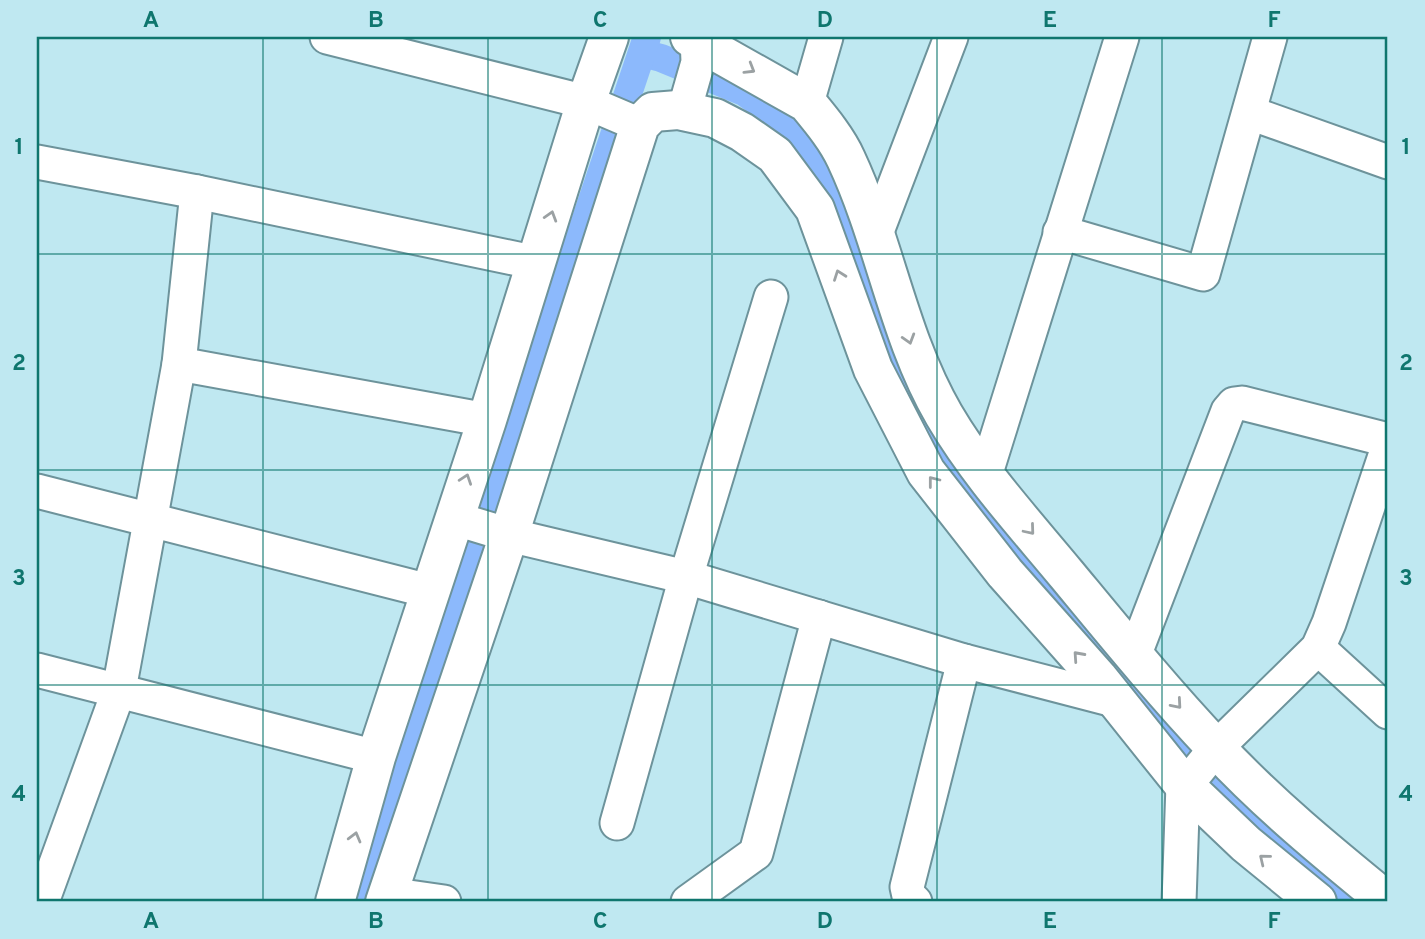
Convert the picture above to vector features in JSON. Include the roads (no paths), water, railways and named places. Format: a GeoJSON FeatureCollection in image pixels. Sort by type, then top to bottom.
{"type":"FeatureCollection","features":[{"type":"Feature","properties":{"kind":"main road"},"geometry":{"type":"LineString","coordinates":[[387,898],[481,527],[615,115],[609,37]]}},
{"type":"Feature","properties":{"kind":"main road"},"geometry":{"type":"LineString","coordinates":[[693,61],[725,54],[807,103],[845,156],[876,234],[915,358],[945,416],[985,476],[1134,656],[1246,844],[1317,902]]}},
{"type":"Feature","properties":{"kind":"main road"},"geometry":{"type":"LineString","coordinates":[[615,115],[678,110],[693,61]]}},
{"type":"Feature","properties":{"kind":"main road"},"geometry":{"type":"LineString","coordinates":[[693,61],[715,118],[742,132],[775,155],[815,209],[873,369],[926,472],[1005,573],[1099,679],[1114,700],[1201,766],[1312,841],[1388,902]]}},
{"type":"Feature","properties":{"kind":"main road"},"geometry":{"type":"LineString","coordinates":[[335,902],[348,865],[376,757],[429,591],[481,527],[487,420],[537,263],[615,115]]}},
{"type":"Feature","properties":{"kind":"street"},"geometry":{"type":"LineString","coordinates":[[327,37],[615,115]]}},
{"type":"Feature","properties":{"kind":"street"},"geometry":{"type":"LineString","coordinates":[[807,103],[825,37]]}},
{"type":"Feature","properties":{"kind":"street"},"geometry":{"type":"LineString","coordinates":[[876,234],[951,37]]}},
{"type":"Feature","properties":{"kind":"street"},"geometry":{"type":"LineString","coordinates":[[985,476],[1122,37]]}},
{"type":"Feature","properties":{"kind":"street"},"geometry":{"type":"LineString","coordinates":[[1060,232],[1203,274],[1270,37]]}},
{"type":"Feature","properties":{"kind":"street"},"geometry":{"type":"LineString","coordinates":[[1250,113],[1388,162]]}},
{"type":"Feature","properties":{"kind":"street"},"geometry":{"type":"LineString","coordinates":[[37,162],[197,192],[537,263]]}},
{"type":"Feature","properties":{"kind":"street"},"geometry":{"type":"LineString","coordinates":[[42,902],[119,690],[179,364],[197,192]]}},
{"type":"Feature","properties":{"kind":"street"},"geometry":{"type":"LineString","coordinates":[[617,823],[686,577],[771,297]]}},
{"type":"Feature","properties":{"kind":"street"},"geometry":{"type":"LineString","coordinates":[[179,364],[487,420]]}},
{"type":"Feature","properties":{"kind":"street"},"geometry":{"type":"LineString","coordinates":[[1134,656],[1228,411],[1234,404],[1242,403],[1388,439]]}},
{"type":"Feature","properties":{"kind":"street"},"geometry":{"type":"LineString","coordinates":[[1179,902],[1201,766],[1318,648],[1329,623],[1388,447]]}},
{"type":"Feature","properties":{"kind":"street"},"geometry":{"type":"LineString","coordinates":[[37,491],[429,591]]}},
{"type":"Feature","properties":{"kind":"street"},"geometry":{"type":"LineString","coordinates":[[481,527],[686,577],[964,661],[1114,700]]}},
{"type":"Feature","properties":{"kind":"street"},"geometry":{"type":"LineString","coordinates":[[688,902],[756,853],[819,617]]}},
{"type":"Feature","properties":{"kind":"street"},"geometry":{"type":"LineString","coordinates":[[1318,648],[1388,712]]}},
{"type":"Feature","properties":{"kind":"street"},"geometry":{"type":"LineString","coordinates":[[915,902],[909,896],[907,887],[964,661]]}},
{"type":"Feature","properties":{"kind":"street"},"geometry":{"type":"LineString","coordinates":[[37,670],[376,757]]}},
{"type":"Feature","properties":{"kind":"street"},"geometry":{"type":"LineString","coordinates":[[387,898],[444,902]]}},
{"type":"Feature","properties":{"kind":"waterway"},"geometry":{"type":"LineString","coordinates":[[357,902],[647,37]]}},
{"type":"Feature","properties":{"kind":"waterway"},"geometry":{"type":"LineString","coordinates":[[642,53],[661,58],[744,92],[802,134],[841,207],[894,365],[928,441],[1188,753],[1261,829],[1347,902]]}}]}
